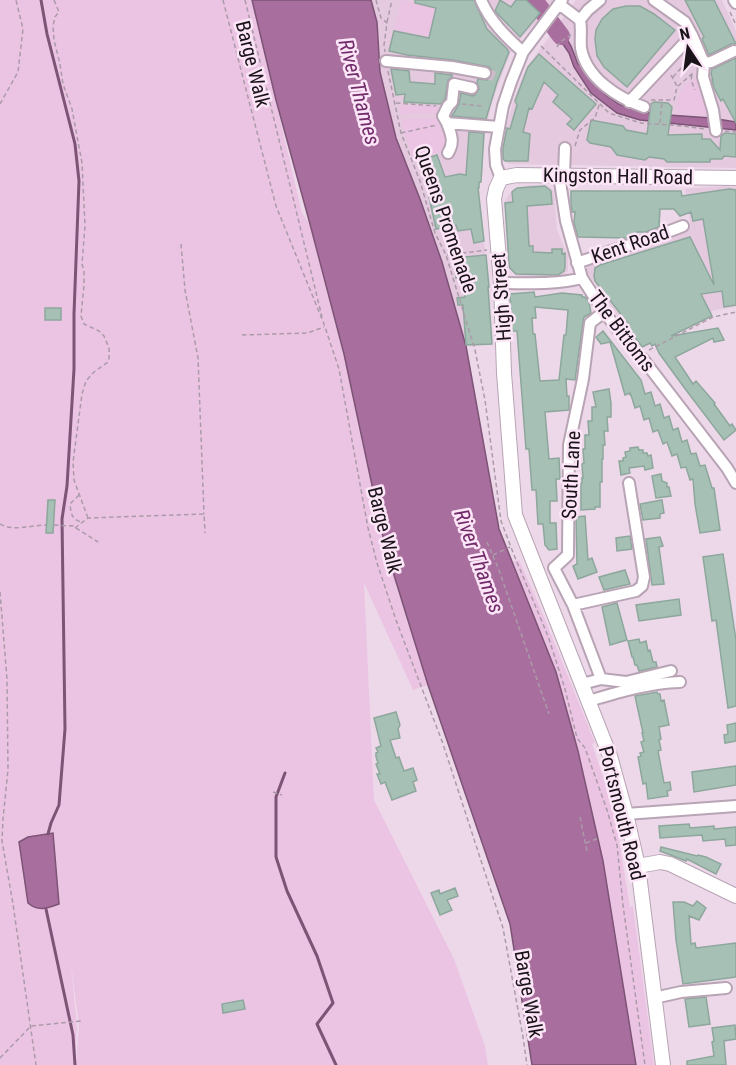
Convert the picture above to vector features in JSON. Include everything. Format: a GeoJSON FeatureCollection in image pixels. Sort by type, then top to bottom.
{"type":"FeatureCollection","features":[{"type":"Feature","properties":{"kind":"main road","name":"Kingston Hall Road"},"geometry":{"type":"LineString","coordinates":[[501,178],[528,174],[736,178]]}},
{"type":"Feature","properties":{"kind":"main road","name":"High Street"},"geometry":{"type":"LineString","coordinates":[[501,178],[494,199],[514,513],[538,571]]}},
{"type":"Feature","properties":{"kind":"main road","name":"Portsmouth Road"},"geometry":{"type":"LineString","coordinates":[[538,571],[610,756],[626,814],[638,866],[663,1065]]}},
{"type":"Feature","properties":{"kind":"main road"},"geometry":{"type":"LineString","coordinates":[[638,866],[660,862],[670,864],[736,896]]}},
{"type":"Feature","properties":{"kind":"street"},"geometry":{"type":"LineString","coordinates":[[481,0],[488,15],[523,52]]}},
{"type":"Feature","properties":{"kind":"street"},"geometry":{"type":"LineString","coordinates":[[580,20],[600,0]]}},
{"type":"Feature","properties":{"kind":"street"},"geometry":{"type":"LineString","coordinates":[[654,0],[685,22],[692,35],[704,66],[703,77],[714,114],[716,130]]}},
{"type":"Feature","properties":{"kind":"street"},"geometry":{"type":"LineString","coordinates":[[558,4],[580,20],[581,50],[586,64],[595,75],[629,102],[644,106]]}},
{"type":"Feature","properties":{"kind":"street","name":"High Street"},"geometry":{"type":"LineString","coordinates":[[501,178],[495,157],[503,106],[523,52],[558,4]]}},
{"type":"Feature","properties":{"kind":"street"},"geometry":{"type":"LineString","coordinates":[[629,102],[692,35]]}},
{"type":"Feature","properties":{"kind":"street"},"geometry":{"type":"LineString","coordinates":[[704,66],[734,51]]}},
{"type":"Feature","properties":{"kind":"street"},"geometry":{"type":"LineString","coordinates":[[386,61],[452,67],[485,73]]}},
{"type":"Feature","properties":{"kind":"street"},"geometry":{"type":"LineString","coordinates":[[499,78],[511,82]]}},
{"type":"Feature","properties":{"kind":"street"},"geometry":{"type":"LineString","coordinates":[[448,153],[453,137],[445,119],[447,106],[452,102],[454,84],[472,88]]}},
{"type":"Feature","properties":{"kind":"street"},"geometry":{"type":"LineString","coordinates":[[445,119],[499,127]]}},
{"type":"Feature","properties":{"kind":"street","name":"The Bittoms"},"geometry":{"type":"LineString","coordinates":[[569,149],[562,175],[566,221],[577,263],[582,278],[619,331]]}},
{"type":"Feature","properties":{"kind":"street","name":"Kent Road"},"geometry":{"type":"LineString","coordinates":[[577,263],[682,226]]}},
{"type":"Feature","properties":{"kind":"street"},"geometry":{"type":"LineString","coordinates":[[501,283],[570,281],[582,278]]}},
{"type":"Feature","properties":{"kind":"street","name":"South Lane"},"geometry":{"type":"LineString","coordinates":[[554,568],[568,555],[569,445],[583,379],[590,323],[604,312]]}},
{"type":"Feature","properties":{"kind":"street","name":"The Bittoms"},"geometry":{"type":"LineString","coordinates":[[643,359],[727,468],[736,483]]}},
{"type":"Feature","properties":{"kind":"street"},"geometry":{"type":"LineString","coordinates":[[573,605],[636,591],[642,586],[644,578],[629,483]]}},
{"type":"Feature","properties":{"kind":"street"},"geometry":{"type":"LineString","coordinates":[[538,571],[554,568],[573,605],[601,679]]}},
{"type":"Feature","properties":{"kind":"street"},"geometry":{"type":"LineString","coordinates":[[582,684],[601,679],[626,682],[671,671]]}},
{"type":"Feature","properties":{"kind":"street"},"geometry":{"type":"LineString","coordinates":[[589,701],[641,686],[661,682],[680,682]]}},
{"type":"Feature","properties":{"kind":"street"},"geometry":{"type":"LineString","coordinates":[[626,814],[736,806]]}},
{"type":"Feature","properties":{"kind":"street"},"geometry":{"type":"LineString","coordinates":[[654,998],[681,992],[726,988]]}},
{"type":"Feature","properties":{"kind":"path"},"geometry":{"type":"LineString","coordinates":[[0,104],[18,72],[23,29],[16,0]]}},
{"type":"Feature","properties":{"kind":"path"},"geometry":{"type":"LineString","coordinates":[[54,0],[59,12],[53,26],[54,40],[63,84],[72,109],[82,163],[85,226],[81,316],[84,324],[104,336],[109,348],[108,362],[93,372],[86,381],[82,394],[73,462],[74,480],[88,518]]}},
{"type":"Feature","properties":{"kind":"path","name":"Barge Walk"},"geometry":{"type":"LineString","coordinates":[[223,0],[276,206],[324,325],[339,369],[368,528],[377,563],[443,744],[503,928],[527,1065]]}},
{"type":"Feature","properties":{"kind":"path"},"geometry":{"type":"LineString","coordinates":[[242,335],[307,333],[324,325],[245,0]]}},
{"type":"Feature","properties":{"kind":"path","name":"Queens Promenade"},"geometry":{"type":"LineString","coordinates":[[376,0],[381,18],[387,23],[384,45],[386,61],[401,133],[420,181],[435,233],[446,255],[478,366],[485,400],[501,521],[548,636],[565,689],[577,738],[585,748],[607,810],[616,845],[645,1065]]}},
{"type":"Feature","properties":{"kind":"path"},"geometry":{"type":"LineString","coordinates":[[387,23],[392,0]]}},
{"type":"Feature","properties":{"kind":"path"},"geometry":{"type":"LineString","coordinates":[[733,4],[736,25]]}},
{"type":"Feature","properties":{"kind":"path"},"geometry":{"type":"LineString","coordinates":[[538,32],[543,39],[539,44],[609,113],[641,123],[736,132]]}},
{"type":"Feature","properties":{"kind":"path"},"geometry":{"type":"LineString","coordinates":[[557,47],[568,37],[581,32]]}},
{"type":"Feature","properties":{"kind":"path"},"geometry":{"type":"LineString","coordinates":[[674,77],[687,63],[704,66]]}},
{"type":"Feature","properties":{"kind":"path"},"geometry":{"type":"LineString","coordinates":[[663,66],[674,77],[678,87]]}},
{"type":"Feature","properties":{"kind":"path"},"geometry":{"type":"LineString","coordinates":[[644,106],[649,100],[674,100],[678,87],[704,66]]}},
{"type":"Feature","properties":{"kind":"path"},"geometry":{"type":"LineString","coordinates":[[660,123],[662,100]]}},
{"type":"Feature","properties":{"kind":"path"},"geometry":{"type":"LineString","coordinates":[[569,149],[580,130],[595,118],[599,105]]}},
{"type":"Feature","properties":{"kind":"path"},"geometry":{"type":"LineString","coordinates":[[401,133],[445,119]]}},
{"type":"Feature","properties":{"kind":"path"},"geometry":{"type":"LineString","coordinates":[[181,244],[185,290],[198,358],[205,532]]}},
{"type":"Feature","properties":{"kind":"path"},"geometry":{"type":"LineString","coordinates":[[446,255],[491,249]]}},
{"type":"Feature","properties":{"kind":"path"},"geometry":{"type":"LineString","coordinates":[[643,359],[649,350],[713,317],[736,312]]}},
{"type":"Feature","properties":{"kind":"path","name":"The Bittoms"},"geometry":{"type":"LineString","coordinates":[[619,331],[643,359]]}},
{"type":"Feature","properties":{"kind":"path"},"geometry":{"type":"LineString","coordinates":[[79,495],[70,504],[72,516],[82,522]]}},
{"type":"Feature","properties":{"kind":"path"},"geometry":{"type":"LineString","coordinates":[[75,528],[88,518],[204,514]]}},
{"type":"Feature","properties":{"kind":"path"},"geometry":{"type":"LineString","coordinates":[[0,524],[6,528],[46,525]]}},
{"type":"Feature","properties":{"kind":"path"},"geometry":{"type":"LineString","coordinates":[[54,525],[73,525],[98,542]]}},
{"type":"Feature","properties":{"kind":"path"},"geometry":{"type":"LineString","coordinates":[[487,542],[549,714]]}},
{"type":"Feature","properties":{"kind":"path"},"geometry":{"type":"LineString","coordinates":[[492,556],[511,547]]}},
{"type":"Feature","properties":{"kind":"path"},"geometry":{"type":"LineString","coordinates":[[515,554],[519,559]]}},
{"type":"Feature","properties":{"kind":"path"},"geometry":{"type":"LineString","coordinates":[[0,592],[7,679],[8,770],[2,841],[36,1065]]}},
{"type":"Feature","properties":{"kind":"path"},"geometry":{"type":"LineString","coordinates":[[273,792],[282,795]]}},
{"type":"Feature","properties":{"kind":"path"},"geometry":{"type":"LineString","coordinates":[[580,818],[587,850]]}},
{"type":"Feature","properties":{"kind":"path"},"geometry":{"type":"LineString","coordinates":[[586,843],[599,838]]}},
{"type":"Feature","properties":{"kind":"path"},"geometry":{"type":"LineString","coordinates":[[616,845],[622,844]]}},
{"type":"Feature","properties":{"kind":"path"},"geometry":{"type":"LineString","coordinates":[[0,1058],[31,1026],[81,1021]]}},
{"type":"Feature","properties":{"kind":"shaded area"},"geometry":{"type":"Polygon","coordinates":[[[0,0],[252,0],[302,213],[310,224],[344,354],[385,546],[428,685],[413,690],[364,583],[374,800],[454,959],[485,1046],[488,1065],[76,1065],[79,1025],[71,964],[77,1027],[75,1065],[0,1065],[0,0]]]}},
{"type":"Feature","properties":{"kind":"shaded area"},"geometry":{"type":"Polygon","coordinates":[[[371,0],[557,0],[510,53],[491,105],[484,141],[479,188],[488,282],[491,345],[466,346],[442,262],[396,138],[380,72],[377,22],[371,0]]]}},
{"type":"Feature","properties":{"kind":"shaded area"},"geometry":{"type":"Polygon","coordinates":[[[401,0],[436,8],[429,38],[394,31],[401,0]]]}},
{"type":"Feature","properties":{"kind":"shaded area"},"geometry":{"type":"Polygon","coordinates":[[[576,0],[722,0],[736,31],[736,168],[509,164],[501,158],[513,102],[525,70],[576,0]]]}},
{"type":"Feature","properties":{"kind":"shaded area"},"geometry":{"type":"Polygon","coordinates":[[[700,75],[711,116],[676,114],[682,90],[700,75]]]}},
{"type":"Feature","properties":{"kind":"shaded area"},"geometry":{"type":"Polygon","coordinates":[[[400,105],[440,107],[440,114],[401,115],[400,105]]]}},
{"type":"Feature","properties":{"kind":"shaded area"},"geometry":{"type":"Polygon","coordinates":[[[436,118],[446,142],[439,152],[414,160],[401,119],[436,118]]]}},
{"type":"Feature","properties":{"kind":"shaded area"},"geometry":{"type":"Polygon","coordinates":[[[529,185],[548,186],[554,191],[557,230],[568,256],[568,271],[563,276],[517,277],[509,268],[504,202],[513,189],[529,185]]]}},
{"type":"Feature","properties":{"kind":"shaded area"},"geometry":{"type":"Polygon","coordinates":[[[736,187],[736,307],[715,310],[641,349],[584,268],[691,228],[685,189],[736,187]]]}},
{"type":"Feature","properties":{"kind":"shaded area"},"geometry":{"type":"Polygon","coordinates":[[[519,560],[595,743],[592,744],[617,828],[630,907],[633,906],[654,1065],[636,1065],[603,861],[578,751],[556,672],[513,561],[519,560]]]}},
{"type":"Feature","properties":{"kind":"water","name":"River Thames"},"geometry":{"type":"Polygon","coordinates":[[[252,0],[371,0],[377,22],[380,72],[396,138],[442,262],[466,346],[499,529],[556,672],[578,751],[603,861],[636,1065],[532,1065],[510,924],[428,685],[385,546],[344,354],[276,100],[252,0]]]}},
{"type":"Feature","properties":{"kind":"water"},"geometry":{"type":"Polygon","coordinates":[[[560,27],[578,64],[607,96],[619,104],[654,114],[736,122],[736,130],[640,120],[617,113],[591,93],[556,34],[560,27]]]}},
{"type":"Feature","properties":{"kind":"water"},"geometry":{"type":"Polygon","coordinates":[[[53,833],[59,904],[39,908],[28,903],[19,842],[28,837],[53,833]]]}},
{"type":"Feature","properties":{"kind":"building"},"geometry":{"type":"Polygon","coordinates":[[[415,0],[474,0],[487,29],[509,52],[486,119],[452,116],[459,104],[461,93],[475,95],[479,89],[478,79],[487,80],[491,77],[492,71],[489,67],[389,51],[394,31],[429,38],[436,8],[415,3],[415,0]]]}},
{"type":"Feature","properties":{"kind":"building"},"geometry":{"type":"Polygon","coordinates":[[[500,0],[511,7],[516,0],[526,0],[540,13],[520,37],[495,11],[500,0]]]}},
{"type":"Feature","properties":{"kind":"building"},"geometry":{"type":"Polygon","coordinates":[[[685,0],[714,0],[736,44],[731,44],[709,55],[702,39],[704,37],[685,0]]]}},
{"type":"Feature","properties":{"kind":"building"},"geometry":{"type":"Polygon","coordinates":[[[640,6],[675,30],[627,87],[604,67],[597,56],[595,39],[596,30],[602,19],[613,9],[640,6]]]}},
{"type":"Feature","properties":{"kind":"building"},"geometry":{"type":"Polygon","coordinates":[[[539,54],[596,104],[574,130],[567,124],[572,119],[553,102],[558,95],[544,82],[532,109],[529,108],[523,132],[530,134],[528,161],[505,161],[503,148],[507,128],[510,129],[517,105],[515,101],[528,67],[539,54]]]}},
{"type":"Feature","properties":{"kind":"building"},"geometry":{"type":"Polygon","coordinates":[[[736,58],[736,123],[714,88],[711,74],[712,69],[736,58]]]}},
{"type":"Feature","properties":{"kind":"building"},"geometry":{"type":"Polygon","coordinates":[[[391,69],[409,71],[410,82],[435,84],[435,73],[452,75],[448,80],[445,99],[441,104],[404,102],[405,94],[396,95],[391,69]]]}},
{"type":"Feature","properties":{"kind":"building"},"geometry":{"type":"Polygon","coordinates":[[[654,102],[668,103],[672,107],[668,135],[702,134],[702,139],[710,139],[720,150],[721,136],[725,133],[736,134],[736,157],[724,156],[722,159],[710,159],[710,162],[667,162],[664,159],[649,157],[645,160],[617,155],[611,147],[590,143],[587,140],[591,120],[623,126],[626,130],[647,134],[651,104],[654,102]]]}},
{"type":"Feature","properties":{"kind":"building"},"geometry":{"type":"Polygon","coordinates":[[[469,132],[484,133],[481,182],[478,188],[484,241],[474,243],[471,229],[458,231],[456,225],[436,229],[430,196],[419,161],[437,155],[445,177],[466,175],[469,132]]]}},
{"type":"Feature","properties":{"kind":"building"},"geometry":{"type":"Polygon","coordinates":[[[545,186],[551,191],[552,204],[527,206],[529,246],[533,246],[533,252],[552,253],[552,249],[562,249],[562,254],[565,253],[564,271],[558,275],[516,274],[509,264],[505,203],[513,202],[512,192],[517,188],[545,186]]]}},
{"type":"Feature","properties":{"kind":"building"},"geometry":{"type":"Polygon","coordinates":[[[736,190],[736,305],[724,307],[722,291],[701,294],[712,316],[671,336],[718,328],[724,340],[714,342],[713,338],[675,357],[693,384],[696,381],[715,403],[730,426],[732,424],[736,430],[724,440],[659,353],[655,344],[652,346],[650,343],[642,347],[628,328],[630,326],[595,281],[594,276],[595,268],[600,265],[690,237],[714,285],[703,219],[693,221],[691,212],[680,216],[674,209],[660,209],[659,227],[637,232],[637,235],[628,238],[578,237],[574,223],[575,212],[572,212],[571,191],[681,191],[682,196],[736,190]]]}},
{"type":"Feature","properties":{"kind":"building"},"geometry":{"type":"Polygon","coordinates":[[[486,255],[492,344],[466,345],[463,305],[458,305],[457,298],[465,297],[463,277],[456,278],[454,258],[486,255]]]}},
{"type":"Feature","properties":{"kind":"building"},"geometry":{"type":"Polygon","coordinates":[[[534,292],[535,297],[562,293],[582,295],[589,302],[591,313],[584,317],[575,380],[566,379],[569,410],[545,412],[549,459],[559,458],[560,479],[556,479],[557,501],[550,501],[550,523],[556,523],[557,549],[549,550],[545,545],[543,524],[538,524],[536,490],[532,490],[529,449],[526,449],[517,331],[512,331],[510,294],[534,292]],[[535,307],[536,318],[532,318],[533,334],[535,334],[540,381],[559,380],[568,310],[535,307]]]}},
{"type":"Feature","properties":{"kind":"building"},"geometry":{"type":"Polygon","coordinates":[[[45,308],[61,308],[61,320],[45,320],[45,308]]]}},
{"type":"Feature","properties":{"kind":"building"},"geometry":{"type":"Polygon","coordinates":[[[603,331],[641,380],[645,394],[651,392],[655,406],[660,404],[664,418],[669,416],[673,430],[678,428],[682,442],[687,440],[691,454],[696,453],[700,466],[705,465],[712,488],[714,488],[720,530],[700,533],[693,479],[690,480],[686,467],[681,468],[677,454],[672,456],[667,442],[663,444],[658,430],[653,432],[649,418],[644,420],[640,406],[635,408],[630,393],[625,395],[610,342],[601,344],[596,337],[603,331]]]}},
{"type":"Feature","properties":{"kind":"building"},"geometry":{"type":"Polygon","coordinates":[[[609,389],[611,417],[607,417],[608,431],[604,431],[600,507],[581,510],[585,435],[589,435],[588,421],[592,421],[592,407],[596,407],[593,392],[609,389]]]}},
{"type":"Feature","properties":{"kind":"building"},"geometry":{"type":"Polygon","coordinates":[[[638,447],[639,450],[643,450],[643,453],[651,455],[653,468],[645,470],[644,466],[629,468],[630,473],[621,475],[619,461],[623,461],[626,457],[625,452],[630,451],[630,448],[638,447]]]}},
{"type":"Feature","properties":{"kind":"building"},"geometry":{"type":"Polygon","coordinates":[[[661,474],[662,481],[667,483],[671,496],[656,498],[652,476],[661,474]]]}},
{"type":"Feature","properties":{"kind":"building"},"geometry":{"type":"Polygon","coordinates":[[[48,500],[55,500],[53,533],[46,533],[48,500]]]}},
{"type":"Feature","properties":{"kind":"building"},"geometry":{"type":"Polygon","coordinates":[[[662,500],[664,513],[660,514],[660,518],[643,520],[640,504],[662,500]]]}},
{"type":"Feature","properties":{"kind":"building"},"geometry":{"type":"Polygon","coordinates":[[[585,516],[588,560],[592,558],[597,572],[578,579],[573,566],[577,564],[576,517],[585,516]]]}},
{"type":"Feature","properties":{"kind":"building"},"geometry":{"type":"Polygon","coordinates":[[[630,536],[632,549],[617,551],[616,538],[630,536]]]}},
{"type":"Feature","properties":{"kind":"building"},"geometry":{"type":"Polygon","coordinates":[[[660,537],[663,546],[659,547],[664,584],[652,585],[646,539],[660,537]]]}},
{"type":"Feature","properties":{"kind":"building"},"geometry":{"type":"Polygon","coordinates":[[[723,554],[736,640],[736,706],[728,708],[716,620],[712,621],[703,557],[723,554]]]}},
{"type":"Feature","properties":{"kind":"building"},"geometry":{"type":"Polygon","coordinates":[[[625,570],[630,584],[604,590],[599,577],[625,570]]]}},
{"type":"Feature","properties":{"kind":"building"},"geometry":{"type":"Polygon","coordinates":[[[679,599],[681,615],[639,621],[636,605],[679,599]]]}},
{"type":"Feature","properties":{"kind":"building"},"geometry":{"type":"Polygon","coordinates":[[[617,603],[627,640],[610,645],[602,607],[617,603]]]}},
{"type":"Feature","properties":{"kind":"building"},"geometry":{"type":"Polygon","coordinates":[[[639,639],[640,643],[646,641],[648,651],[650,650],[657,667],[639,671],[635,665],[628,641],[639,639]]]}},
{"type":"Feature","properties":{"kind":"building"},"geometry":{"type":"Polygon","coordinates":[[[657,692],[660,694],[661,701],[664,700],[669,725],[659,727],[661,750],[658,751],[664,783],[670,782],[671,790],[667,791],[668,796],[648,799],[638,757],[644,752],[641,742],[644,741],[635,696],[657,692]]]}},
{"type":"Feature","properties":{"kind":"building"},"geometry":{"type":"Polygon","coordinates":[[[396,712],[400,725],[398,729],[400,738],[390,740],[396,758],[399,757],[404,771],[413,768],[417,780],[413,782],[416,791],[392,800],[385,782],[381,784],[377,774],[380,774],[376,764],[378,763],[376,753],[378,752],[376,748],[381,746],[374,718],[396,712]]]}},
{"type":"Feature","properties":{"kind":"building"},"geometry":{"type":"Polygon","coordinates":[[[736,723],[736,741],[725,743],[724,735],[728,734],[727,725],[736,723]]]}},
{"type":"Feature","properties":{"kind":"building"},"geometry":{"type":"Polygon","coordinates":[[[736,766],[736,785],[694,792],[692,772],[736,766]]]}},
{"type":"Feature","properties":{"kind":"building"},"geometry":{"type":"Polygon","coordinates":[[[689,824],[690,828],[736,827],[736,845],[726,846],[725,839],[703,841],[702,835],[660,838],[659,826],[689,824]]]}},
{"type":"Feature","properties":{"kind":"building"},"geometry":{"type":"Polygon","coordinates":[[[661,847],[706,857],[721,864],[716,874],[687,859],[686,861],[660,851],[661,847]]]}},
{"type":"Feature","properties":{"kind":"building"},"geometry":{"type":"Polygon","coordinates":[[[455,888],[458,896],[447,900],[452,910],[440,915],[431,893],[439,890],[440,894],[455,888]]]}},
{"type":"Feature","properties":{"kind":"building"},"geometry":{"type":"Polygon","coordinates":[[[697,901],[706,908],[699,920],[689,916],[691,944],[695,943],[696,948],[736,943],[736,977],[683,984],[673,902],[684,902],[693,906],[697,901]]]}},
{"type":"Feature","properties":{"kind":"building"},"geometry":{"type":"Polygon","coordinates":[[[706,997],[710,1024],[689,1027],[685,999],[706,997]]]}},
{"type":"Feature","properties":{"kind":"building"},"geometry":{"type":"Polygon","coordinates":[[[243,1000],[245,1009],[223,1013],[222,1004],[243,1000]]]}},
{"type":"Feature","properties":{"kind":"building"},"geometry":{"type":"Polygon","coordinates":[[[735,1025],[736,1039],[724,1041],[726,1065],[687,1065],[687,1061],[714,1056],[712,1028],[735,1025]]]}},
{"type":"Feature","properties":{"kind":"waterway"},"geometry":{"type":"LineString","coordinates":[[41,0],[47,34],[75,144],[79,181],[74,369],[67,486],[62,519],[65,729],[59,805],[48,834]]}},
{"type":"Feature","properties":{"kind":"waterway"},"geometry":{"type":"LineString","coordinates":[[534,0],[561,36]]}},
{"type":"Feature","properties":{"kind":"waterway"},"geometry":{"type":"LineString","coordinates":[[285,773],[276,797],[276,857],[287,891],[317,956],[333,1003],[317,1024],[336,1065]]}},
{"type":"Feature","properties":{"kind":"waterway"},"geometry":{"type":"LineString","coordinates":[[46,909],[73,1035],[75,1065]]}},
{"type":"Feature","properties":{"kind":"tunnel"},"geometry":{"type":"LineString","coordinates":[[485,73],[499,78]]}}]}
